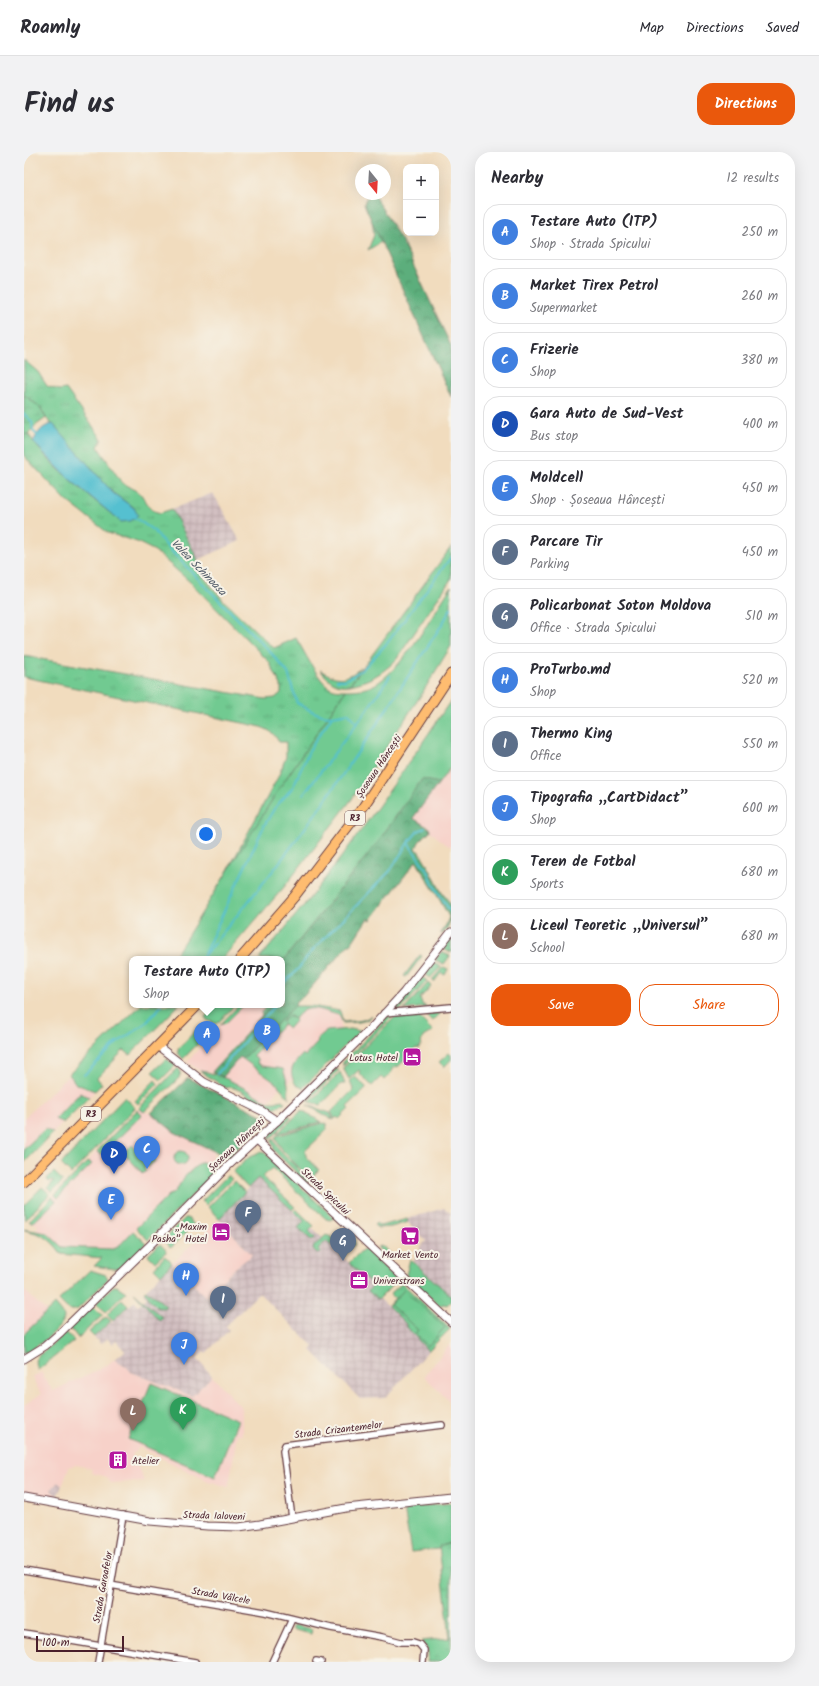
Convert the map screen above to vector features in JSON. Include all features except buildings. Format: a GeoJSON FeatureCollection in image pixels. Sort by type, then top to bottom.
{"type":"FeatureCollection","features":[{"type":"Feature","properties":{"kind":"highway","name":"Șoseaua Hâncești"},"geometry":{"type":"LineString","coordinates":[[243,956],[294,897],[359,812],[408,741],[451,674]]}},
{"type":"Feature","properties":{"kind":"highway","name":"R3"},"geometry":{"type":"LineString","coordinates":[[24,1182],[195,1008]]}},
{"type":"Feature","properties":{"kind":"street","name":"Șoseaua Hâncești"},"geometry":{"type":"LineString","coordinates":[[24,1359],[45,1346],[61,1332],[384,1014],[404,992],[451,932]]}},
{"type":"Feature","properties":{"kind":"street"},"geometry":{"type":"LineString","coordinates":[[384,1014],[451,1007]]}},
{"type":"Feature","properties":{"kind":"street"},"geometry":{"type":"LineString","coordinates":[[158,1046],[204,1082],[262,1111],[277,1121]]}},
{"type":"Feature","properties":{"kind":"street","name":"Strada Spicului"},"geometry":{"type":"LineString","coordinates":[[257,1140],[451,1322]]}},
{"type":"Feature","properties":{"kind":"street","name":"Strada Crizantemelor"},"geometry":{"type":"LineString","coordinates":[[292,1518],[283,1451],[285,1445],[442,1425]]}},
{"type":"Feature","properties":{"kind":"street","name":"Strada Ialoveni"},"geometry":{"type":"LineString","coordinates":[[24,1498],[150,1521],[182,1524],[250,1526],[346,1508],[451,1497]]}},
{"type":"Feature","properties":{"kind":"street","name":"Strada Garoafelor"},"geometry":{"type":"LineString","coordinates":[[98,1662],[123,1515]]}},
{"type":"Feature","properties":{"kind":"street","name":"Strada Vâlcele"},"geometry":{"type":"LineString","coordinates":[[24,1570],[265,1612],[401,1642],[413,1642],[419,1644],[424,1650],[423,1662]]}},
{"type":"Feature","properties":{"kind":"street"},"geometry":{"type":"LineString","coordinates":[[272,1662],[292,1619]]}},
{"type":"Feature","properties":{"kind":"street"},"geometry":{"type":"LineString","coordinates":[[24,1633],[195,1662]]}},
{"type":"Feature","properties":{"kind":"shaded area"},"geometry":{"type":"Polygon","coordinates":[[[213,493],[240,541],[198,560],[172,509],[213,493]]]}},
{"type":"Feature","properties":{"kind":"shaded area"},"geometry":{"type":"Polygon","coordinates":[[[451,734],[451,847],[430,831],[429,827],[413,818],[439,783],[451,734]]]}},
{"type":"Feature","properties":{"kind":"shaded area"},"geometry":{"type":"Polygon","coordinates":[[[295,1006],[312,1006],[340,1011],[341,1029],[282,1089],[280,1087],[268,1102],[223,1077],[240,1057],[243,1059],[295,1006]]]}},
{"type":"Feature","properties":{"kind":"shaded area"},"geometry":{"type":"Polygon","coordinates":[[[241,1008],[269,1008],[212,1072],[200,1071],[187,1062],[220,1025],[226,1023],[241,1008]]]}},
{"type":"Feature","properties":{"kind":"shaded area"},"geometry":{"type":"Polygon","coordinates":[[[69,1075],[76,1084],[95,1091],[89,1097],[80,1093],[55,1119],[63,1123],[53,1133],[45,1129],[24,1149],[24,1118],[69,1075]]]}},
{"type":"Feature","properties":{"kind":"shaded area"},"geometry":{"type":"Polygon","coordinates":[[[139,1108],[144,1112],[151,1113],[174,1132],[214,1152],[209,1164],[204,1163],[172,1195],[169,1195],[118,1247],[113,1249],[62,1247],[47,1233],[36,1230],[38,1225],[29,1221],[139,1108]]]}},
{"type":"Feature","properties":{"kind":"shaded area"},"geometry":{"type":"Polygon","coordinates":[[[258,1178],[373,1285],[368,1291],[378,1300],[380,1299],[406,1324],[406,1326],[428,1351],[385,1398],[360,1399],[311,1350],[314,1347],[259,1293],[226,1326],[229,1330],[206,1353],[204,1351],[197,1358],[212,1376],[192,1396],[131,1372],[126,1366],[114,1359],[125,1351],[116,1341],[112,1344],[107,1338],[101,1344],[94,1337],[135,1301],[138,1305],[142,1302],[147,1297],[143,1293],[172,1263],[206,1297],[235,1268],[252,1255],[219,1219],[258,1178]]]}},
{"type":"Feature","properties":{"kind":"shaded area"},"geometry":{"type":"Polygon","coordinates":[[[444,1208],[451,1213],[451,1296],[414,1262],[415,1257],[420,1252],[420,1247],[426,1241],[407,1222],[407,1219],[444,1208]]]}},
{"type":"Feature","properties":{"kind":"shaded area"},"geometry":{"type":"Polygon","coordinates":[[[219,1219],[252,1255],[235,1268],[206,1297],[172,1263],[219,1219]]]}},
{"type":"Feature","properties":{"kind":"shaded area"},"geometry":{"type":"Polygon","coordinates":[[[24,1290],[47,1312],[24,1334],[24,1290]]]}},
{"type":"Feature","properties":{"kind":"shaded area"},"geometry":{"type":"Polygon","coordinates":[[[451,1343],[451,1403],[424,1376],[451,1343]]]}},
{"type":"Feature","properties":{"kind":"shaded area"},"geometry":{"type":"Polygon","coordinates":[[[114,1359],[126,1366],[131,1372],[192,1396],[212,1376],[242,1408],[242,1435],[237,1435],[228,1487],[208,1481],[139,1447],[137,1451],[132,1454],[144,1481],[111,1483],[104,1476],[91,1473],[92,1469],[77,1465],[69,1467],[62,1486],[58,1482],[51,1490],[57,1496],[55,1498],[24,1491],[24,1405],[41,1394],[32,1378],[41,1372],[53,1391],[89,1375],[105,1365],[106,1366],[114,1359]]]}},
{"type":"Feature","properties":{"kind":"shaded area"},"geometry":{"type":"Polygon","coordinates":[[[58,1482],[62,1486],[57,1496],[51,1490],[58,1482]]]}},
{"type":"Feature","properties":{"kind":"green space"},"geometry":{"type":"Polygon","coordinates":[[[365,200],[377,200],[402,241],[451,346],[451,397],[364,204],[365,200]]]}},
{"type":"Feature","properties":{"kind":"green space"},"geometry":{"type":"Polygon","coordinates":[[[372,221],[381,242],[368,250],[374,235],[372,221]]]}},
{"type":"Feature","properties":{"kind":"green space"},"geometry":{"type":"Polygon","coordinates":[[[24,360],[38,372],[47,386],[59,390],[66,389],[102,439],[98,447],[122,483],[140,493],[152,510],[160,513],[172,509],[198,560],[195,567],[224,601],[274,648],[296,638],[315,671],[324,683],[332,688],[346,690],[277,792],[221,883],[278,777],[286,757],[286,742],[279,742],[270,731],[257,726],[24,677],[24,656],[265,699],[275,698],[281,693],[281,685],[269,662],[190,582],[155,551],[137,542],[108,533],[67,501],[24,456],[24,434],[28,434],[48,459],[84,492],[121,522],[134,508],[113,493],[46,418],[40,407],[24,395],[24,360]]]}},
{"type":"Feature","properties":{"kind":"green space"},"geometry":{"type":"Polygon","coordinates":[[[24,395],[40,407],[46,418],[35,426],[28,434],[24,434],[24,395]]]}},
{"type":"Feature","properties":{"kind":"green space"},"geometry":{"type":"Polygon","coordinates":[[[451,547],[451,579],[396,660],[375,676],[350,685],[451,547]]]}},
{"type":"Feature","properties":{"kind":"green space"},"geometry":{"type":"Polygon","coordinates":[[[451,587],[451,646],[421,695],[352,799],[285,886],[225,956],[175,956],[277,792],[346,690],[367,688],[379,682],[399,663],[418,638],[451,587]]]}},
{"type":"Feature","properties":{"kind":"green space"},"geometry":{"type":"Polygon","coordinates":[[[362,667],[350,685],[336,684],[326,677],[320,670],[326,674],[342,678],[362,667]]]}},
{"type":"Feature","properties":{"kind":"green space"},"geometry":{"type":"Polygon","coordinates":[[[451,700],[451,766],[439,783],[422,779],[377,843],[285,958],[285,956],[262,956],[311,897],[406,767],[451,700]]]}},
{"type":"Feature","properties":{"kind":"green space"},"geometry":{"type":"Polygon","coordinates":[[[422,778],[439,783],[413,818],[429,828],[430,831],[419,842],[416,848],[427,863],[451,907],[451,918],[447,928],[442,934],[440,933],[446,925],[449,917],[416,861],[371,920],[368,918],[351,944],[349,944],[303,997],[296,1001],[295,1006],[243,1059],[240,1057],[223,1077],[212,1072],[269,1008],[285,1008],[285,958],[377,843],[422,778]]]}},
{"type":"Feature","properties":{"kind":"green space"},"geometry":{"type":"Polygon","coordinates":[[[451,937],[451,953],[443,949],[451,937]]]}},
{"type":"Feature","properties":{"kind":"green space"},"geometry":{"type":"Polygon","coordinates":[[[441,952],[450,956],[444,964],[435,960],[441,952]]]}},
{"type":"Feature","properties":{"kind":"green space"},"geometry":{"type":"Polygon","coordinates":[[[420,955],[422,956],[406,977],[404,976],[420,955]]]}},
{"type":"Feature","properties":{"kind":"green space"},"geometry":{"type":"Polygon","coordinates":[[[433,962],[441,967],[430,978],[424,973],[433,962]]]}},
{"type":"Feature","properties":{"kind":"green space"},"geometry":{"type":"Polygon","coordinates":[[[443,967],[448,969],[445,975],[441,973],[434,982],[432,980],[443,967]]]}},
{"type":"Feature","properties":{"kind":"green space"},"geometry":{"type":"Polygon","coordinates":[[[421,976],[427,981],[400,1010],[396,1009],[396,1008],[421,976]]]}},
{"type":"Feature","properties":{"kind":"green space"},"geometry":{"type":"Polygon","coordinates":[[[428,983],[431,986],[420,998],[423,1006],[425,1005],[426,1007],[404,1010],[428,983]]]}},
{"type":"Feature","properties":{"kind":"green space"},"geometry":{"type":"Polygon","coordinates":[[[295,1006],[312,1006],[340,1011],[343,1022],[361,1020],[368,1018],[371,1015],[372,1016],[369,1019],[362,1021],[343,1023],[339,1015],[315,1009],[305,1010],[295,1019],[289,1015],[282,1022],[284,1024],[253,1056],[258,1060],[257,1063],[262,1066],[283,1069],[288,1084],[289,1098],[277,1084],[243,1059],[295,1006]]]}},
{"type":"Feature","properties":{"kind":"green space"},"geometry":{"type":"Polygon","coordinates":[[[138,1008],[176,1008],[130,1055],[124,1050],[97,1078],[102,1084],[95,1091],[76,1084],[69,1074],[138,1008]]]}},
{"type":"Feature","properties":{"kind":"green space"},"geometry":{"type":"Polygon","coordinates":[[[213,1008],[232,1008],[217,1024],[207,1020],[205,1017],[213,1008]]]}},
{"type":"Feature","properties":{"kind":"green space"},"geometry":{"type":"Polygon","coordinates":[[[236,1008],[241,1008],[226,1023],[220,1025],[236,1008]]]}},
{"type":"Feature","properties":{"kind":"green space"},"geometry":{"type":"Polygon","coordinates":[[[265,1008],[269,1008],[239,1043],[262,1015],[261,1013],[265,1008]]]}},
{"type":"Feature","properties":{"kind":"green space"},"geometry":{"type":"Polygon","coordinates":[[[441,1013],[432,1021],[427,1016],[428,1014],[441,1013]]]}},
{"type":"Feature","properties":{"kind":"green space"},"geometry":{"type":"Polygon","coordinates":[[[289,1015],[296,1020],[289,1028],[282,1023],[289,1015]]]}},
{"type":"Feature","properties":{"kind":"green space"},"geometry":{"type":"Polygon","coordinates":[[[417,1015],[433,1031],[423,1037],[422,1044],[418,1049],[416,1048],[398,1067],[397,1066],[392,1069],[392,1072],[384,1080],[381,1077],[372,1086],[359,1073],[359,1070],[349,1079],[343,1068],[395,1017],[417,1015]]]}},
{"type":"Feature","properties":{"kind":"green space"},"geometry":{"type":"Polygon","coordinates":[[[393,1016],[343,1066],[343,1062],[387,1017],[393,1016]]]}},
{"type":"Feature","properties":{"kind":"green space"},"geometry":{"type":"Polygon","coordinates":[[[197,1029],[212,1029],[183,1059],[178,1053],[178,1049],[197,1029]]]}},
{"type":"Feature","properties":{"kind":"green space"},"geometry":{"type":"Polygon","coordinates":[[[351,1029],[360,1031],[303,1088],[296,1085],[293,1080],[292,1068],[303,1054],[305,1056],[318,1042],[316,1040],[326,1031],[351,1029]]]}},
{"type":"Feature","properties":{"kind":"green space"},"geometry":{"type":"Polygon","coordinates":[[[449,1053],[451,1055],[451,1060],[444,1067],[439,1062],[449,1053]]]}},
{"type":"Feature","properties":{"kind":"green space"},"geometry":{"type":"Polygon","coordinates":[[[166,1059],[176,1065],[161,1080],[152,1072],[166,1059]]]}},
{"type":"Feature","properties":{"kind":"green space"},"geometry":{"type":"Polygon","coordinates":[[[178,1068],[181,1072],[179,1078],[144,1112],[139,1108],[178,1068]]]}},
{"type":"Feature","properties":{"kind":"green space"},"geometry":{"type":"Polygon","coordinates":[[[335,1069],[339,1070],[308,1101],[306,1098],[335,1069]]]}},
{"type":"Feature","properties":{"kind":"green space"},"geometry":{"type":"Polygon","coordinates":[[[200,1071],[218,1075],[227,1079],[268,1102],[282,1100],[285,1102],[276,1107],[261,1105],[244,1093],[231,1087],[226,1088],[200,1071]]]}},
{"type":"Feature","properties":{"kind":"green space"},"geometry":{"type":"Polygon","coordinates":[[[340,1072],[345,1084],[341,1084],[321,1105],[310,1102],[340,1072]]]}},
{"type":"Feature","properties":{"kind":"green space"},"geometry":{"type":"Polygon","coordinates":[[[355,1077],[366,1087],[366,1089],[347,1107],[349,1109],[339,1119],[337,1117],[335,1119],[331,1112],[353,1090],[350,1080],[355,1077]]]}},
{"type":"Feature","properties":{"kind":"green space"},"geometry":{"type":"Polygon","coordinates":[[[188,1078],[263,1116],[265,1120],[259,1128],[228,1157],[224,1158],[222,1154],[174,1132],[151,1113],[188,1078]]]}},
{"type":"Feature","properties":{"kind":"green space"},"geometry":{"type":"Polygon","coordinates":[[[155,1080],[158,1084],[138,1104],[135,1101],[155,1080]]]}},
{"type":"Feature","properties":{"kind":"green space"},"geometry":{"type":"Polygon","coordinates":[[[80,1093],[89,1097],[63,1123],[55,1119],[80,1093]]]}},
{"type":"Feature","properties":{"kind":"green space"},"geometry":{"type":"Polygon","coordinates":[[[125,1097],[135,1108],[71,1174],[61,1164],[125,1097]]]}},
{"type":"Feature","properties":{"kind":"green space"},"geometry":{"type":"Polygon","coordinates":[[[307,1105],[330,1113],[334,1120],[307,1105]]]}},
{"type":"Feature","properties":{"kind":"green space"},"geometry":{"type":"Polygon","coordinates":[[[137,1110],[142,1115],[101,1155],[97,1151],[137,1110]]]}},
{"type":"Feature","properties":{"kind":"green space"},"geometry":{"type":"Polygon","coordinates":[[[302,1110],[321,1122],[277,1134],[302,1110]]]}},
{"type":"Feature","properties":{"kind":"green space"},"geometry":{"type":"Polygon","coordinates":[[[289,1115],[291,1118],[269,1140],[271,1133],[289,1115]]]}},
{"type":"Feature","properties":{"kind":"green space"},"geometry":{"type":"Polygon","coordinates":[[[323,1123],[328,1125],[326,1127],[328,1129],[305,1151],[306,1156],[319,1170],[310,1179],[283,1151],[275,1138],[276,1136],[323,1123]]]}},
{"type":"Feature","properties":{"kind":"green space"},"geometry":{"type":"Polygon","coordinates":[[[45,1129],[53,1133],[24,1163],[24,1149],[45,1129]]]}},
{"type":"Feature","properties":{"kind":"green space"},"geometry":{"type":"Polygon","coordinates":[[[273,1139],[281,1152],[310,1181],[306,1182],[277,1154],[273,1149],[274,1148],[271,1141],[273,1139]]]}},
{"type":"Feature","properties":{"kind":"green space"},"geometry":{"type":"Polygon","coordinates":[[[132,1145],[148,1161],[152,1157],[156,1160],[144,1169],[146,1171],[143,1174],[124,1153],[132,1145]]]}},
{"type":"Feature","properties":{"kind":"green space"},"geometry":{"type":"Polygon","coordinates":[[[181,1151],[186,1153],[188,1158],[186,1163],[181,1165],[176,1163],[174,1158],[176,1153],[181,1151]]]}},
{"type":"Feature","properties":{"kind":"green space"},"geometry":{"type":"Polygon","coordinates":[[[259,1152],[265,1153],[334,1218],[330,1220],[326,1219],[272,1168],[263,1177],[295,1207],[292,1210],[258,1178],[248,1188],[233,1172],[248,1158],[259,1152]]]}},
{"type":"Feature","properties":{"kind":"green space"},"geometry":{"type":"Polygon","coordinates":[[[88,1161],[92,1164],[58,1198],[55,1195],[88,1161]]]}},
{"type":"Feature","properties":{"kind":"green space"},"geometry":{"type":"Polygon","coordinates":[[[200,1163],[213,1166],[215,1171],[214,1173],[148,1240],[136,1228],[169,1195],[175,1192],[185,1177],[200,1163]]]}},
{"type":"Feature","properties":{"kind":"green space"},"geometry":{"type":"Polygon","coordinates":[[[54,1172],[63,1181],[52,1192],[48,1188],[54,1181],[52,1180],[49,1182],[47,1179],[54,1172]]]}},
{"type":"Feature","properties":{"kind":"green space"},"geometry":{"type":"Polygon","coordinates":[[[228,1175],[232,1179],[206,1205],[202,1201],[228,1175]]]}},
{"type":"Feature","properties":{"kind":"green space"},"geometry":{"type":"Polygon","coordinates":[[[234,1181],[245,1192],[219,1219],[208,1207],[234,1181]]]}},
{"type":"Feature","properties":{"kind":"green space"},"geometry":{"type":"Polygon","coordinates":[[[42,1187],[50,1194],[25,1220],[24,1205],[42,1187]]]}},
{"type":"Feature","properties":{"kind":"green space"},"geometry":{"type":"Polygon","coordinates":[[[52,1197],[56,1201],[36,1220],[32,1222],[29,1221],[52,1197]]]}},
{"type":"Feature","properties":{"kind":"green space"},"geometry":{"type":"Polygon","coordinates":[[[296,1209],[314,1226],[309,1231],[316,1238],[311,1240],[298,1228],[304,1221],[294,1211],[296,1209]]]}},
{"type":"Feature","properties":{"kind":"green space"},"geometry":{"type":"Polygon","coordinates":[[[185,1218],[188,1218],[194,1225],[171,1248],[163,1240],[185,1218]]]}},
{"type":"Feature","properties":{"kind":"green space"},"geometry":{"type":"Polygon","coordinates":[[[407,1219],[408,1222],[391,1227],[378,1228],[374,1225],[376,1223],[380,1226],[407,1219]]]}},
{"type":"Feature","properties":{"kind":"green space"},"geometry":{"type":"Polygon","coordinates":[[[24,1229],[47,1233],[62,1247],[113,1249],[118,1247],[133,1231],[146,1243],[119,1268],[115,1269],[94,1266],[102,1258],[61,1254],[45,1237],[24,1229]]]}},
{"type":"Feature","properties":{"kind":"green space"},"geometry":{"type":"Polygon","coordinates":[[[326,1235],[332,1237],[334,1241],[331,1246],[326,1241],[318,1249],[321,1252],[317,1253],[313,1249],[314,1246],[326,1235]]]}},
{"type":"Feature","properties":{"kind":"green space"},"geometry":{"type":"Polygon","coordinates":[[[350,1239],[354,1240],[355,1244],[343,1257],[338,1252],[350,1239]]]}},
{"type":"Feature","properties":{"kind":"green space"},"geometry":{"type":"Polygon","coordinates":[[[160,1244],[167,1251],[155,1262],[148,1255],[160,1244]]]}},
{"type":"Feature","properties":{"kind":"green space"},"geometry":{"type":"Polygon","coordinates":[[[381,1245],[391,1254],[390,1257],[388,1258],[378,1248],[378,1246],[381,1245]]]}},
{"type":"Feature","properties":{"kind":"green space"},"geometry":{"type":"Polygon","coordinates":[[[365,1249],[398,1280],[378,1300],[368,1291],[373,1285],[349,1263],[362,1250],[365,1249]]]}},
{"type":"Feature","properties":{"kind":"green space"},"geometry":{"type":"Polygon","coordinates":[[[165,1256],[172,1263],[161,1275],[154,1268],[165,1256]]]}},
{"type":"Feature","properties":{"kind":"green space"},"geometry":{"type":"Polygon","coordinates":[[[410,1259],[451,1296],[451,1301],[447,1305],[443,1304],[440,1306],[406,1275],[410,1259]]]}},
{"type":"Feature","properties":{"kind":"green space"},"geometry":{"type":"Polygon","coordinates":[[[90,1270],[106,1275],[108,1279],[78,1309],[72,1310],[65,1307],[59,1300],[90,1270]]]}},
{"type":"Feature","properties":{"kind":"green space"},"geometry":{"type":"Polygon","coordinates":[[[402,1283],[450,1329],[428,1351],[406,1326],[406,1324],[388,1306],[395,1298],[391,1295],[392,1292],[402,1283]]]}},
{"type":"Feature","properties":{"kind":"green space"},"geometry":{"type":"Polygon","coordinates":[[[113,1286],[117,1286],[126,1292],[106,1312],[96,1303],[113,1286]]]}},
{"type":"Feature","properties":{"kind":"green space"},"geometry":{"type":"Polygon","coordinates":[[[146,1290],[166,1306],[164,1308],[158,1308],[148,1298],[149,1297],[144,1291],[146,1290]]]}},
{"type":"Feature","properties":{"kind":"green space"},"geometry":{"type":"Polygon","coordinates":[[[404,1290],[445,1327],[428,1346],[415,1334],[418,1330],[390,1305],[404,1290]]]}},
{"type":"Feature","properties":{"kind":"green space"},"geometry":{"type":"Polygon","coordinates":[[[134,1293],[163,1318],[160,1321],[134,1293]]]}},
{"type":"Feature","properties":{"kind":"green space"},"geometry":{"type":"Polygon","coordinates":[[[122,1299],[128,1306],[113,1320],[107,1314],[122,1299]]]}},
{"type":"Feature","properties":{"kind":"green space"},"geometry":{"type":"Polygon","coordinates":[[[55,1304],[62,1312],[64,1317],[63,1322],[47,1338],[34,1348],[24,1353],[24,1334],[55,1304]]]}},
{"type":"Feature","properties":{"kind":"green space"},"geometry":{"type":"Polygon","coordinates":[[[92,1307],[103,1315],[78,1338],[70,1328],[92,1307]]]}},
{"type":"Feature","properties":{"kind":"green space"},"geometry":{"type":"Polygon","coordinates":[[[106,1317],[111,1321],[94,1337],[89,1332],[106,1317]]]}},
{"type":"Feature","properties":{"kind":"green space"},"geometry":{"type":"Polygon","coordinates":[[[66,1332],[74,1341],[38,1370],[35,1361],[36,1358],[66,1332]]]}},
{"type":"Feature","properties":{"kind":"green space"},"geometry":{"type":"Polygon","coordinates":[[[151,1383],[238,1420],[215,1477],[128,1439],[151,1383]]]}},
{"type":"Feature","properties":{"kind":"green space"},"geometry":{"type":"Polygon","coordinates":[[[451,1503],[451,1543],[439,1546],[439,1549],[411,1552],[404,1508],[451,1503]]]}},
{"type":"Feature","properties":{"kind":"green space"},"geometry":{"type":"Polygon","coordinates":[[[451,1543],[451,1662],[427,1662],[427,1650],[421,1641],[450,1638],[439,1546],[451,1543]]]}},
{"type":"Feature","properties":{"kind":"green space"},"geometry":{"type":"Polygon","coordinates":[[[294,1625],[312,1629],[311,1634],[291,1629],[294,1625]]]}},
{"type":"Feature","properties":{"kind":"water"},"geometry":{"type":"Polygon","coordinates":[[[53,424],[113,493],[134,508],[138,515],[131,521],[121,522],[68,478],[33,442],[41,430],[46,426],[53,424]]]}},
{"type":"Feature","properties":{"kind":"waterway","name":"Valea Schinoasa"},"geometry":{"type":"LineString","coordinates":[[24,414],[32,422],[33,431],[38,436]]}},
{"type":"Feature","properties":{"kind":"waterway","name":"Valea Schinoasa"},"geometry":{"type":"LineString","coordinates":[[134,517],[154,531],[170,550],[272,654],[288,673],[297,703],[314,712],[328,716],[348,713],[357,723]]}},
{"type":"Feature","properties":{"kind":"waterway"},"geometry":{"type":"LineString","coordinates":[[337,680],[346,680],[363,669],[388,642],[451,557]]}},
{"type":"Feature","properties":{"kind":"waterway"},"geometry":{"type":"LineString","coordinates":[[203,956],[269,875],[326,799],[394,699],[451,608]]}},
{"type":"Feature","properties":{"kind":"waterway"},"geometry":{"type":"LineString","coordinates":[[304,794],[366,711],[390,676]]}},
{"type":"Feature","properties":{"kind":"waterway"},"geometry":{"type":"LineString","coordinates":[[204,954],[264,826],[274,809],[293,787],[310,749],[332,716]]}},
{"type":"Feature","properties":{"kind":"waterway"},"geometry":{"type":"LineString","coordinates":[[285,982],[299,968],[310,953],[390,871],[408,843],[418,831],[425,828]]}},
{"type":"Feature","properties":{"kind":"waterway","name":"Valea Schinoasa"},"geometry":{"type":"LineString","coordinates":[[408,843],[429,873],[433,884],[450,911]]}},
{"type":"Feature","properties":{"kind":"waterway"},"geometry":{"type":"LineString","coordinates":[[84,1075],[117,1043],[147,1022],[159,1008]]}},
{"type":"Feature","properties":{"kind":"waterway"},"geometry":{"type":"LineString","coordinates":[[217,1074],[272,1008]]}},
{"type":"Feature","properties":{"kind":"place","name":"Market Tirex Petrol"},"geometry":{"type":"Point","coordinates":[267,1051]}},
{"type":"Feature","properties":{"kind":"place","name":"Testare Auto (ITP)"},"geometry":{"type":"Point","coordinates":[207,1054]}},
{"type":"Feature","properties":{"kind":"place","name":"Lotus Hotel"},"geometry":{"type":"Point","coordinates":[412,1057]}},
{"type":"Feature","properties":{"kind":"place","name":"Frizerie"},"geometry":{"type":"Point","coordinates":[147,1169]}},
{"type":"Feature","properties":{"kind":"place","name":"Gara Auto de Sud-Vest"},"geometry":{"type":"Point","coordinates":[114,1174]}},
{"type":"Feature","properties":{"kind":"place","name":"Moldcell"},"geometry":{"type":"Point","coordinates":[111,1220]}},
{"type":"Feature","properties":{"kind":"place","name":"„Maxim Pasha” Hotel"},"geometry":{"type":"Point","coordinates":[221,1232]}},
{"type":"Feature","properties":{"kind":"place","name":"Parcare Tir"},"geometry":{"type":"Point","coordinates":[248,1233]}},
{"type":"Feature","properties":{"kind":"place","name":"Market Vento"},"geometry":{"type":"Point","coordinates":[410,1236]}},
{"type":"Feature","properties":{"kind":"place","name":"Policarbonat Soton Moldova"},"geometry":{"type":"Point","coordinates":[343,1261]}},
{"type":"Feature","properties":{"kind":"place","name":"Universtrans"},"geometry":{"type":"Point","coordinates":[359,1280]}},
{"type":"Feature","properties":{"kind":"place","name":"ProTurbo.md"},"geometry":{"type":"Point","coordinates":[186,1296]}},
{"type":"Feature","properties":{"kind":"place","name":"Thermo King"},"geometry":{"type":"Point","coordinates":[223,1319]}},
{"type":"Feature","properties":{"kind":"place","name":"Tipografia „CartDidact”"},"geometry":{"type":"Point","coordinates":[184,1365]}},
{"type":"Feature","properties":{"kind":"place","name":"Teren de Fotbal"},"geometry":{"type":"Point","coordinates":[183,1430]}},
{"type":"Feature","properties":{"kind":"place","name":"Liceul Teoretic „Universul”"},"geometry":{"type":"Point","coordinates":[133,1431]}},
{"type":"Feature","properties":{"kind":"place","name":"Atelier"},"geometry":{"type":"Point","coordinates":[118,1460]}}]}
